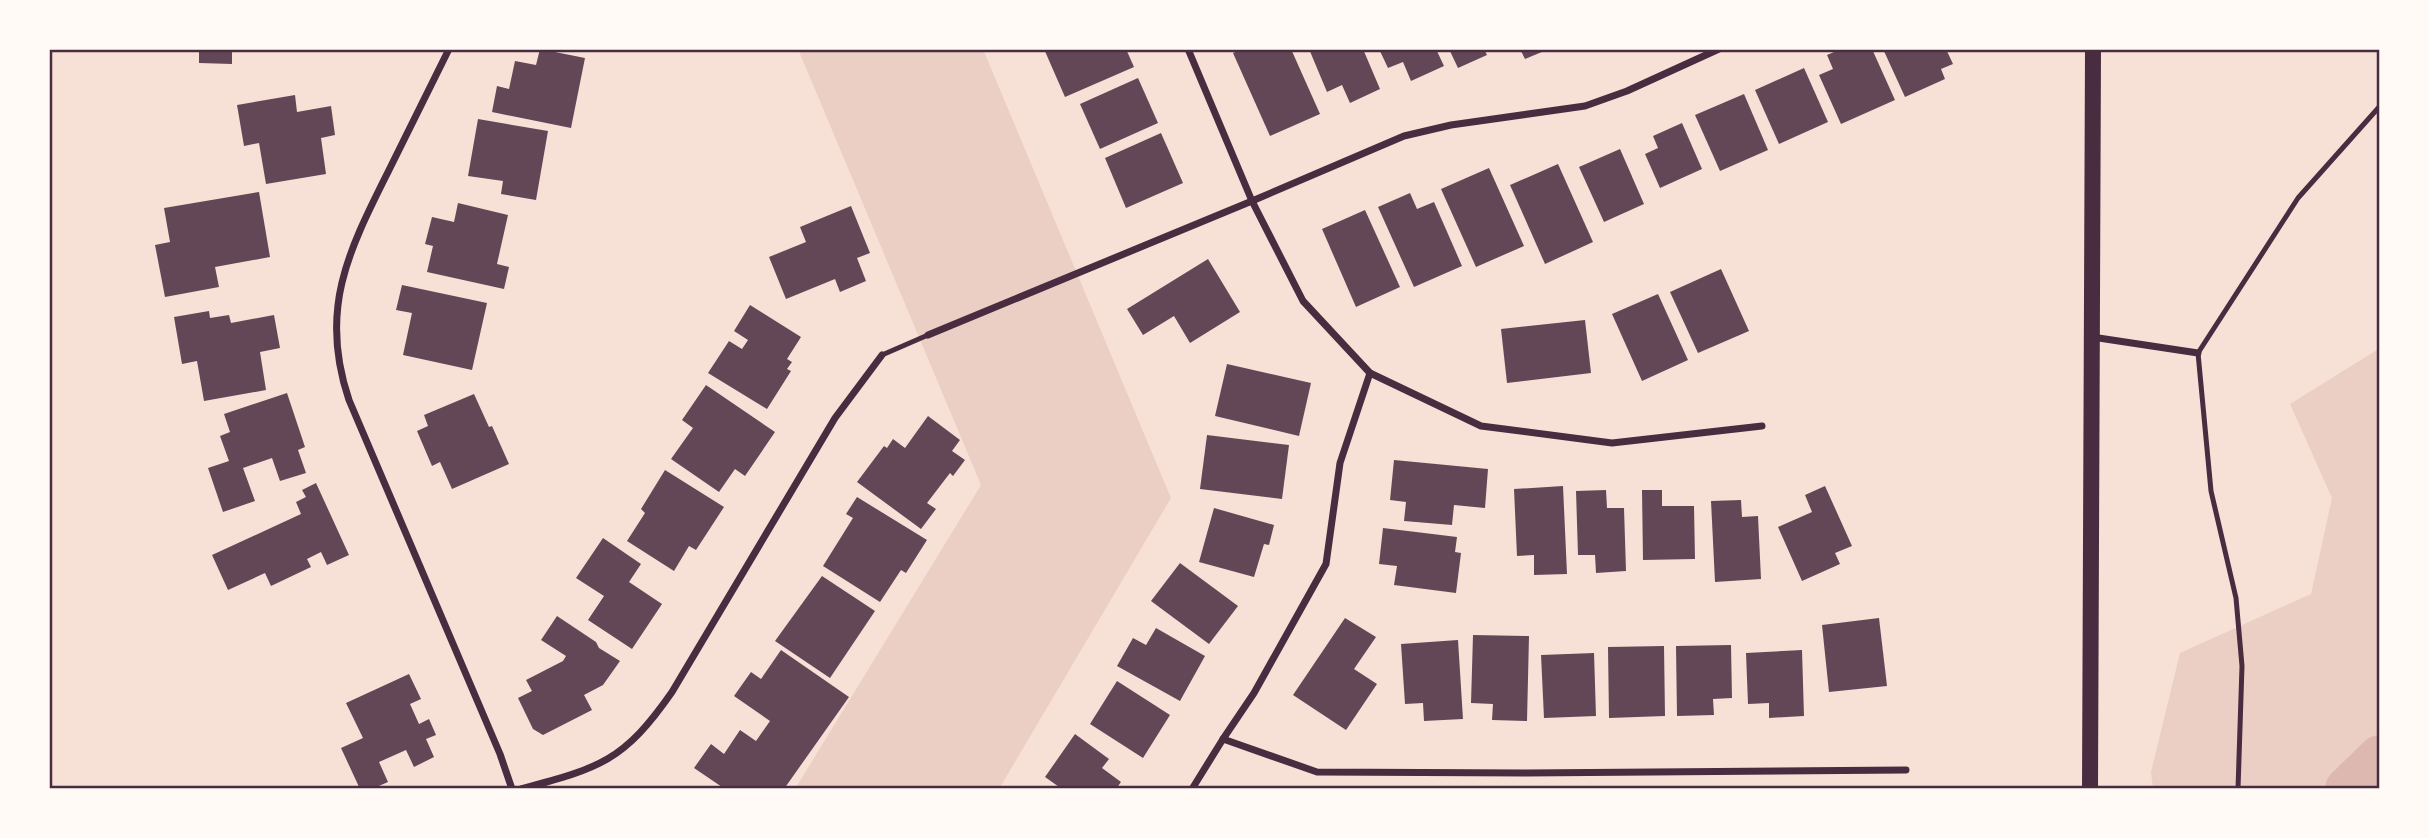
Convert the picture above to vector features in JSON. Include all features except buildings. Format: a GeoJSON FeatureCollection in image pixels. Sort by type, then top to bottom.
{"type":"FeatureCollection","features":[{"type":"Feature","properties":{"kind":"main road"},"geometry":{"type":"LineString","coordinates":[[2090,789],[2093,49]]}},
{"type":"Feature","properties":{"kind":"street"},"geometry":{"type":"LineString","coordinates":[[449,49],[351,248],[337,301],[336,340],[342,379],[349,400],[512,789]]}},
{"type":"Feature","properties":{"kind":"street"},"geometry":{"type":"LineString","coordinates":[[1188,49],[1252,201],[1303,301],[1370,373],[1481,426],[1612,443],[1762,426]]}},
{"type":"Feature","properties":{"kind":"street"},"geometry":{"type":"LineString","coordinates":[[928,335],[1404,136],[1451,125],[1585,106],[1627,92],[1719,49]]}},
{"type":"Feature","properties":{"kind":"street"},"geometry":{"type":"LineString","coordinates":[[2091,337],[2198,353]]}},
{"type":"Feature","properties":{"kind":"street"},"geometry":{"type":"LineString","coordinates":[[521,789],[596,767],[613,758],[643,730],[672,692],[835,418],[882,355]]}},
{"type":"Feature","properties":{"kind":"street"},"geometry":{"type":"LineString","coordinates":[[1192,789],[1254,693],[1326,564],[1340,463],[1370,373]]}},
{"type":"Feature","properties":{"kind":"street"},"geometry":{"type":"LineString","coordinates":[[1223,739],[1317,772],[1906,770]]}},
{"type":"Feature","properties":{"kind":"lane"},"geometry":{"type":"LineString","coordinates":[[2238,789],[2241,653],[2236,598],[2211,491],[2198,353],[2298,198],[2380,106]]}},
{"type":"Feature","properties":{"kind":"lane"},"geometry":{"type":"LineString","coordinates":[[882,355],[928,335]]}},
{"type":"Feature","properties":{"kind":"shaded area"},"geometry":{"type":"Polygon","coordinates":[[[798,49],[983,49],[1171,498],[999,789],[795,789],[981,485],[798,49]]]}},
{"type":"Feature","properties":{"kind":"shaded area"},"geometry":{"type":"Polygon","coordinates":[[[2380,348],[2380,789],[2153,789],[2151,772],[2180,653],[2311,594],[2332,498],[2290,404],[2380,348]]]}},
{"type":"Feature","properties":{"kind":"waterway"},"geometry":{"type":"LineString","coordinates":[[2347,789],[2380,757]]}}]}
